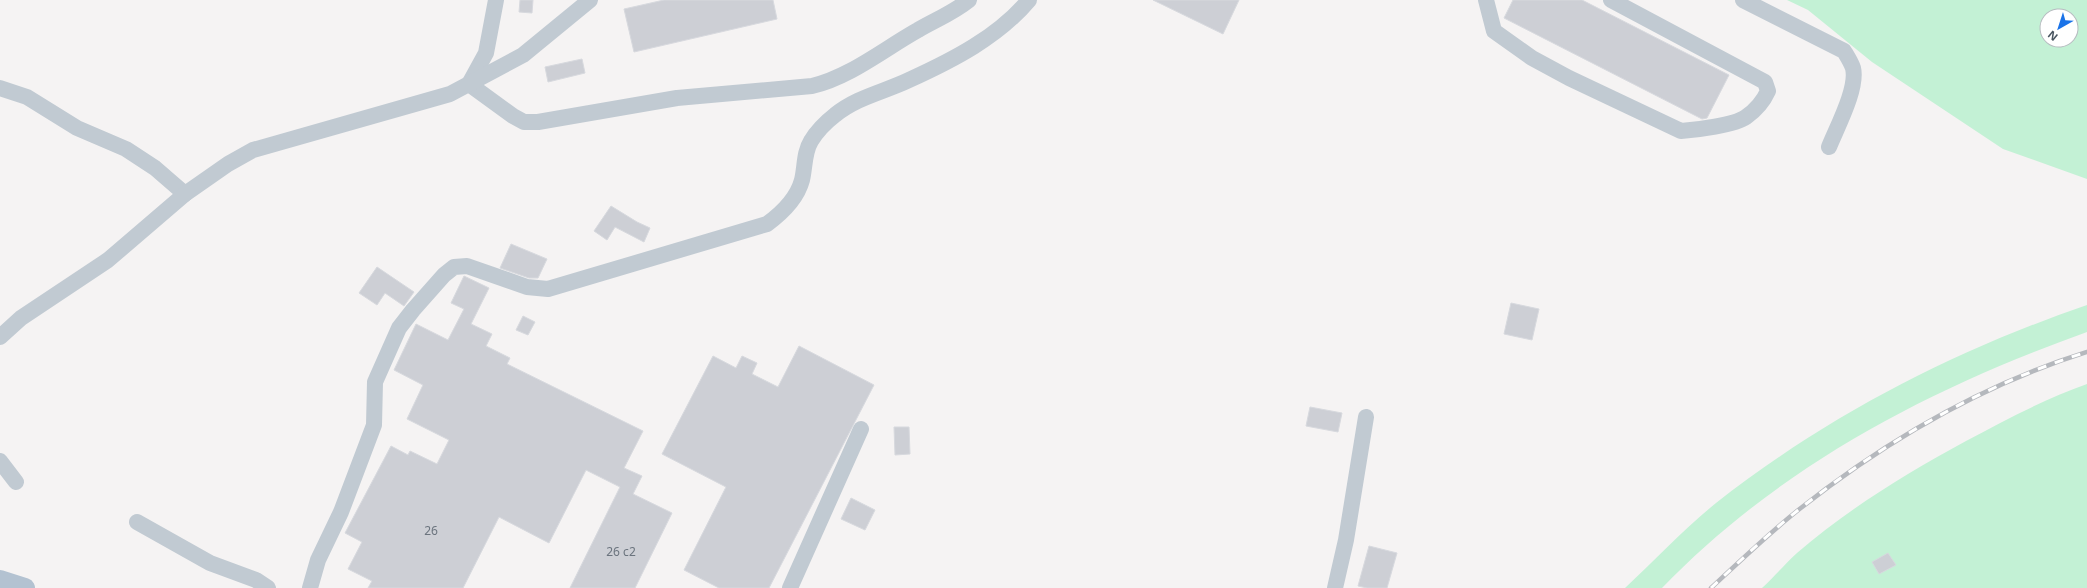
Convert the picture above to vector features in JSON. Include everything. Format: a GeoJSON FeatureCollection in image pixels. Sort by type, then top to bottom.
{"type":"FeatureCollection","features":[{"type":"Feature","properties":{"kind":"main road"},"geometry":{"type":"LineString","coordinates":[[0,580],[25,588]]}},
{"type":"Feature","properties":{"kind":"street"},"geometry":{"type":"LineString","coordinates":[[469,84],[486,53],[496,0]]}},
{"type":"Feature","properties":{"kind":"street"},"geometry":{"type":"LineString","coordinates":[[0,337],[22,318],[108,260],[185,194],[228,164],[253,150],[450,94],[523,55],[590,0]]}},
{"type":"Feature","properties":{"kind":"street"},"geometry":{"type":"LineString","coordinates":[[469,84],[513,116],[524,122],[538,122],[677,98],[812,86],[830,82],[918,30],[958,9],[969,0]]}},
{"type":"Feature","properties":{"kind":"street"},"geometry":{"type":"LineString","coordinates":[[310,588],[318,560],[341,512],[374,425],[375,382],[386,355],[399,328],[444,275],[454,267],[467,266],[527,287],[548,289],[767,224],[793,200],[802,181],[810,142],[820,129],[836,114],[853,103],[909,81],[981,42],[1001,29],[1029,0]]}},
{"type":"Feature","properties":{"kind":"street"},"geometry":{"type":"LineString","coordinates":[[1486,0],[1494,31],[1532,58],[1569,78],[1681,131],[1700,130],[1745,118],[1762,103],[1768,91],[1765,82],[1611,0]]}},
{"type":"Feature","properties":{"kind":"street"},"geometry":{"type":"LineString","coordinates":[[1743,0],[1844,51],[1853,67],[1854,80],[1848,101],[1829,147]]}},
{"type":"Feature","properties":{"kind":"street"},"geometry":{"type":"LineString","coordinates":[[0,88],[27,98],[77,128],[126,149],[155,168],[185,194]]}},
{"type":"Feature","properties":{"kind":"street"},"geometry":{"type":"LineString","coordinates":[[1335,588],[1346,540],[1366,417]]}},
{"type":"Feature","properties":{"kind":"street"},"geometry":{"type":"LineString","coordinates":[[790,588],[861,429]]}},
{"type":"Feature","properties":{"kind":"street"},"geometry":{"type":"LineString","coordinates":[[0,461],[16,482]]}},
{"type":"Feature","properties":{"kind":"street"},"geometry":{"type":"LineString","coordinates":[[137,522],[210,564],[256,580],[268,588]]}},
{"type":"Feature","properties":{"kind":"green space"},"geometry":{"type":"Polygon","coordinates":[[[1787,0],[2087,0],[2087,179],[2003,149],[1872,62],[1808,10],[1787,0]]]}},
{"type":"Feature","properties":{"kind":"green space"},"geometry":{"type":"Polygon","coordinates":[[[2087,305],[2087,332],[2028,354],[1970,379],[1914,406],[1859,436],[1806,468],[1756,505],[1708,544],[1662,588],[1625,588],[1681,534],[1716,503],[1758,471],[1847,414],[1940,365],[1988,343],[2087,305]]]}},
{"type":"Feature","properties":{"kind":"green space"},"geometry":{"type":"Polygon","coordinates":[[[2087,384],[2087,588],[1762,588],[1797,553],[1816,537],[1878,492],[1944,453],[2010,418],[2056,396],[2087,384]]]}},
{"type":"Feature","properties":{"kind":"building"},"geometry":{"type":"Polygon","coordinates":[[[520,0],[533,0],[532,13],[519,12],[520,0]]]}},
{"type":"Feature","properties":{"kind":"building"},"geometry":{"type":"Polygon","coordinates":[[[664,0],[773,0],[777,19],[634,52],[624,9],[664,0]]]}},
{"type":"Feature","properties":{"kind":"building"},"geometry":{"type":"Polygon","coordinates":[[[1153,0],[1239,0],[1223,34],[1153,0]]]}},
{"type":"Feature","properties":{"kind":"building"},"geometry":{"type":"Polygon","coordinates":[[[1513,0],[1582,0],[1729,75],[1707,118],[1702,119],[1504,18],[1513,0]]]}},
{"type":"Feature","properties":{"kind":"building"},"geometry":{"type":"Polygon","coordinates":[[[582,59],[585,73],[548,82],[545,67],[582,59]]]}},
{"type":"Feature","properties":{"kind":"building"},"geometry":{"type":"Polygon","coordinates":[[[611,206],[650,228],[644,242],[615,227],[607,240],[594,231],[611,206]]]}},
{"type":"Feature","properties":{"kind":"building"},"geometry":{"type":"Polygon","coordinates":[[[511,244],[547,259],[538,278],[529,278],[500,268],[511,244]]]}},
{"type":"Feature","properties":{"kind":"building"},"geometry":{"type":"Polygon","coordinates":[[[377,267],[414,292],[404,306],[385,293],[377,305],[359,293],[377,267]]]}},
{"type":"Feature","properties":{"kind":"building"},"geometry":{"type":"Polygon","coordinates":[[[464,276],[489,288],[471,324],[492,334],[486,346],[510,358],[507,364],[643,431],[624,468],[642,476],[633,494],[672,513],[635,588],[570,588],[620,487],[586,470],[549,543],[499,517],[463,588],[368,588],[372,581],[348,569],[362,542],[345,533],[391,446],[408,455],[410,451],[437,464],[449,440],[407,419],[423,385],[394,370],[416,324],[448,340],[464,309],[451,303],[464,276]]]}},
{"type":"Feature","properties":{"kind":"building"},"geometry":{"type":"Polygon","coordinates":[[[1511,303],[1539,309],[1532,340],[1504,334],[1511,303]]]}},
{"type":"Feature","properties":{"kind":"building"},"geometry":{"type":"Polygon","coordinates":[[[523,316],[535,322],[528,335],[516,330],[523,316]]]}},
{"type":"Feature","properties":{"kind":"building"},"geometry":{"type":"Polygon","coordinates":[[[799,346],[874,385],[769,588],[719,588],[684,570],[726,487],[662,454],[713,356],[736,368],[742,356],[757,363],[752,374],[778,387],[799,346]]]}},
{"type":"Feature","properties":{"kind":"building"},"geometry":{"type":"Polygon","coordinates":[[[1310,407],[1342,413],[1338,432],[1306,426],[1310,407]]]}},
{"type":"Feature","properties":{"kind":"building"},"geometry":{"type":"Polygon","coordinates":[[[894,427],[909,427],[910,454],[895,455],[894,427]]]}},
{"type":"Feature","properties":{"kind":"building"},"geometry":{"type":"Polygon","coordinates":[[[851,498],[875,510],[865,530],[841,519],[851,498]]]}},
{"type":"Feature","properties":{"kind":"building"},"geometry":{"type":"Polygon","coordinates":[[[1369,546],[1397,553],[1387,588],[1367,588],[1358,586],[1369,546]]]}},
{"type":"Feature","properties":{"kind":"building"},"geometry":{"type":"Polygon","coordinates":[[[1888,553],[1896,565],[1879,574],[1872,562],[1888,553]]]}},
{"type":"Feature","properties":{"kind":"railway"},"geometry":{"type":"LineString","coordinates":[[1711,588],[1797,511],[1830,486],[1899,439],[1935,418],[2009,381],[2048,365],[2087,352]]}}]}
